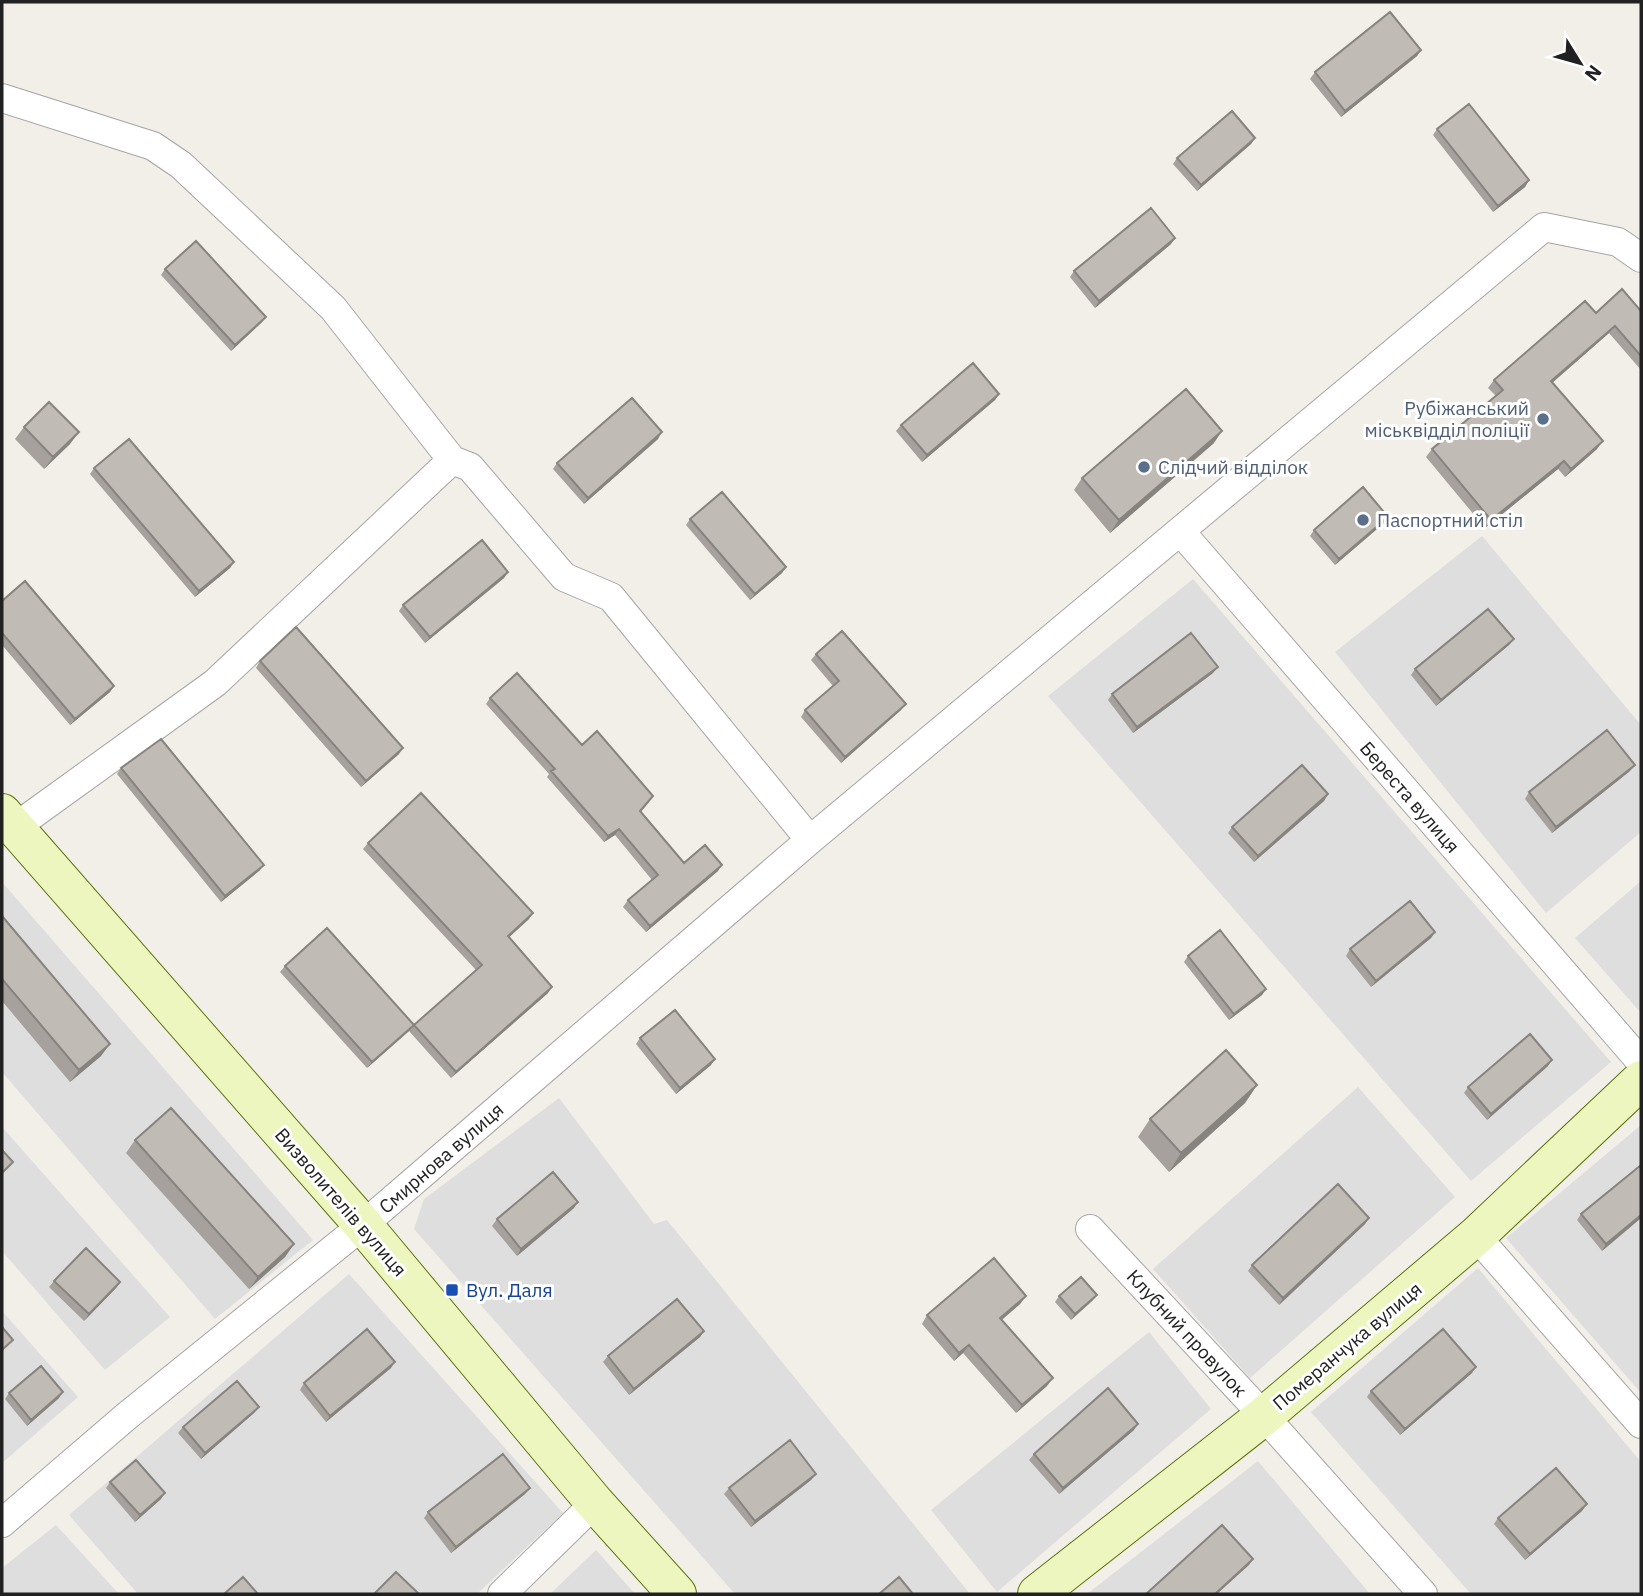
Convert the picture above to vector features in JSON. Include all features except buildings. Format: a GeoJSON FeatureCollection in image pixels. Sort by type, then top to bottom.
{"type":"FeatureCollection","features":[{"type":"Feature","properties":{"kind":"street"},"geometry":{"type":"LineString","coordinates":[[2,98],[153,146],[181,165],[333,308],[452,460],[470,467],[565,577],[611,597],[810,840]]}},
{"type":"Feature","properties":{"kind":"street","name":"Смирнова вулиця"},"geometry":{"type":"LineString","coordinates":[[2,1523],[128,1415],[363,1225],[810,840],[1544,227],[1618,242],[1641,258]]}},
{"type":"Feature","properties":{"kind":"street"},"geometry":{"type":"LineString","coordinates":[[8,820],[215,683],[452,460]]}},
{"type":"Feature","properties":{"kind":"street","name":"Береста вулиця"},"geometry":{"type":"LineString","coordinates":[[1180,531],[1641,1062]]}},
{"type":"Feature","properties":{"kind":"street","name":"Визволителів вулиця"},"geometry":{"type":"LineString","coordinates":[[8,820],[363,1225],[595,1503],[677,1594]]}},
{"type":"Feature","properties":{"kind":"street","name":"Померанчука вулиця"},"geometry":{"type":"LineString","coordinates":[[1037,1594],[1264,1416],[1476,1236],[1641,1080]]}},
{"type":"Feature","properties":{"kind":"street","name":"Клубний провулок"},"geometry":{"type":"LineString","coordinates":[[1090,1228],[1264,1416],[1423,1594]]}},
{"type":"Feature","properties":{"kind":"street"},"geometry":{"type":"LineString","coordinates":[[1476,1236],[1641,1424]]}},
{"type":"Feature","properties":{"kind":"street"},"geometry":{"type":"LineString","coordinates":[[502,1594],[595,1503]]}},
{"type":"Feature","properties":{"kind":"shaded area"},"geometry":{"type":"Polygon","coordinates":[[[1482,536],[1641,725],[1641,832],[1546,913],[1335,652],[1482,536]]]}},
{"type":"Feature","properties":{"kind":"shaded area"},"geometry":{"type":"Polygon","coordinates":[[[1193,579],[1611,1062],[1471,1181],[1048,696],[1193,579]]]}},
{"type":"Feature","properties":{"kind":"shaded area"},"geometry":{"type":"Polygon","coordinates":[[[1641,881],[1641,1013],[1575,938],[1641,881]]]}},
{"type":"Feature","properties":{"kind":"shaded area"},"geometry":{"type":"Polygon","coordinates":[[[2,882],[313,1240],[215,1319],[2,1072],[2,882]]]}},
{"type":"Feature","properties":{"kind":"shaded area"},"geometry":{"type":"Polygon","coordinates":[[[1358,1087],[1455,1197],[1250,1378],[1153,1269],[1358,1087]]]}},
{"type":"Feature","properties":{"kind":"shaded area"},"geometry":{"type":"Polygon","coordinates":[[[559,1098],[654,1224],[667,1220],[970,1594],[735,1594],[414,1229],[424,1199],[559,1098]]]}},
{"type":"Feature","properties":{"kind":"shaded area"},"geometry":{"type":"Polygon","coordinates":[[[1641,1125],[1641,1393],[1506,1238],[1641,1125]]]}},
{"type":"Feature","properties":{"kind":"shaded area"},"geometry":{"type":"Polygon","coordinates":[[[2,1127],[170,1317],[105,1370],[2,1251],[2,1127]]]}},
{"type":"Feature","properties":{"kind":"shaded area"},"geometry":{"type":"Polygon","coordinates":[[[1478,1268],[1641,1462],[1641,1594],[1471,1594],[1311,1412],[1478,1268]]]}},
{"type":"Feature","properties":{"kind":"shaded area"},"geometry":{"type":"Polygon","coordinates":[[[349,1274],[563,1513],[477,1594],[138,1594],[69,1515],[349,1274]]]}},
{"type":"Feature","properties":{"kind":"shaded area"},"geometry":{"type":"Polygon","coordinates":[[[2,1311],[78,1397],[2,1463],[2,1311]]]}},
{"type":"Feature","properties":{"kind":"shaded area"},"geometry":{"type":"Polygon","coordinates":[[[1149,1332],[1211,1409],[997,1592],[931,1510],[1149,1332]]]}},
{"type":"Feature","properties":{"kind":"shaded area"},"geometry":{"type":"Polygon","coordinates":[[[1258,1461],[1370,1594],[1087,1594],[1258,1461]]]}},
{"type":"Feature","properties":{"kind":"shaded area"},"geometry":{"type":"Polygon","coordinates":[[[56,1525],[119,1594],[2,1594],[2,1568],[56,1525]]]}},
{"type":"Feature","properties":{"kind":"shaded area"},"geometry":{"type":"Polygon","coordinates":[[[596,1550],[635,1594],[550,1594],[596,1550]]]}},
{"type":"Feature","properties":{"kind":"place","name":"Рубіжанський міськвідділ поліції"},"geometry":{"type":"Point","coordinates":[1543,419]}},
{"type":"Feature","properties":{"kind":"place","name":"Слідчий відділок"},"geometry":{"type":"Point","coordinates":[1144,467]}},
{"type":"Feature","properties":{"kind":"place","name":"Паспортний стіл"},"geometry":{"type":"Point","coordinates":[1363,520]}},
{"type":"Feature","properties":{"kind":"place","name":"Вул. Даля"},"geometry":{"type":"Point","coordinates":[452,1290]}}]}
